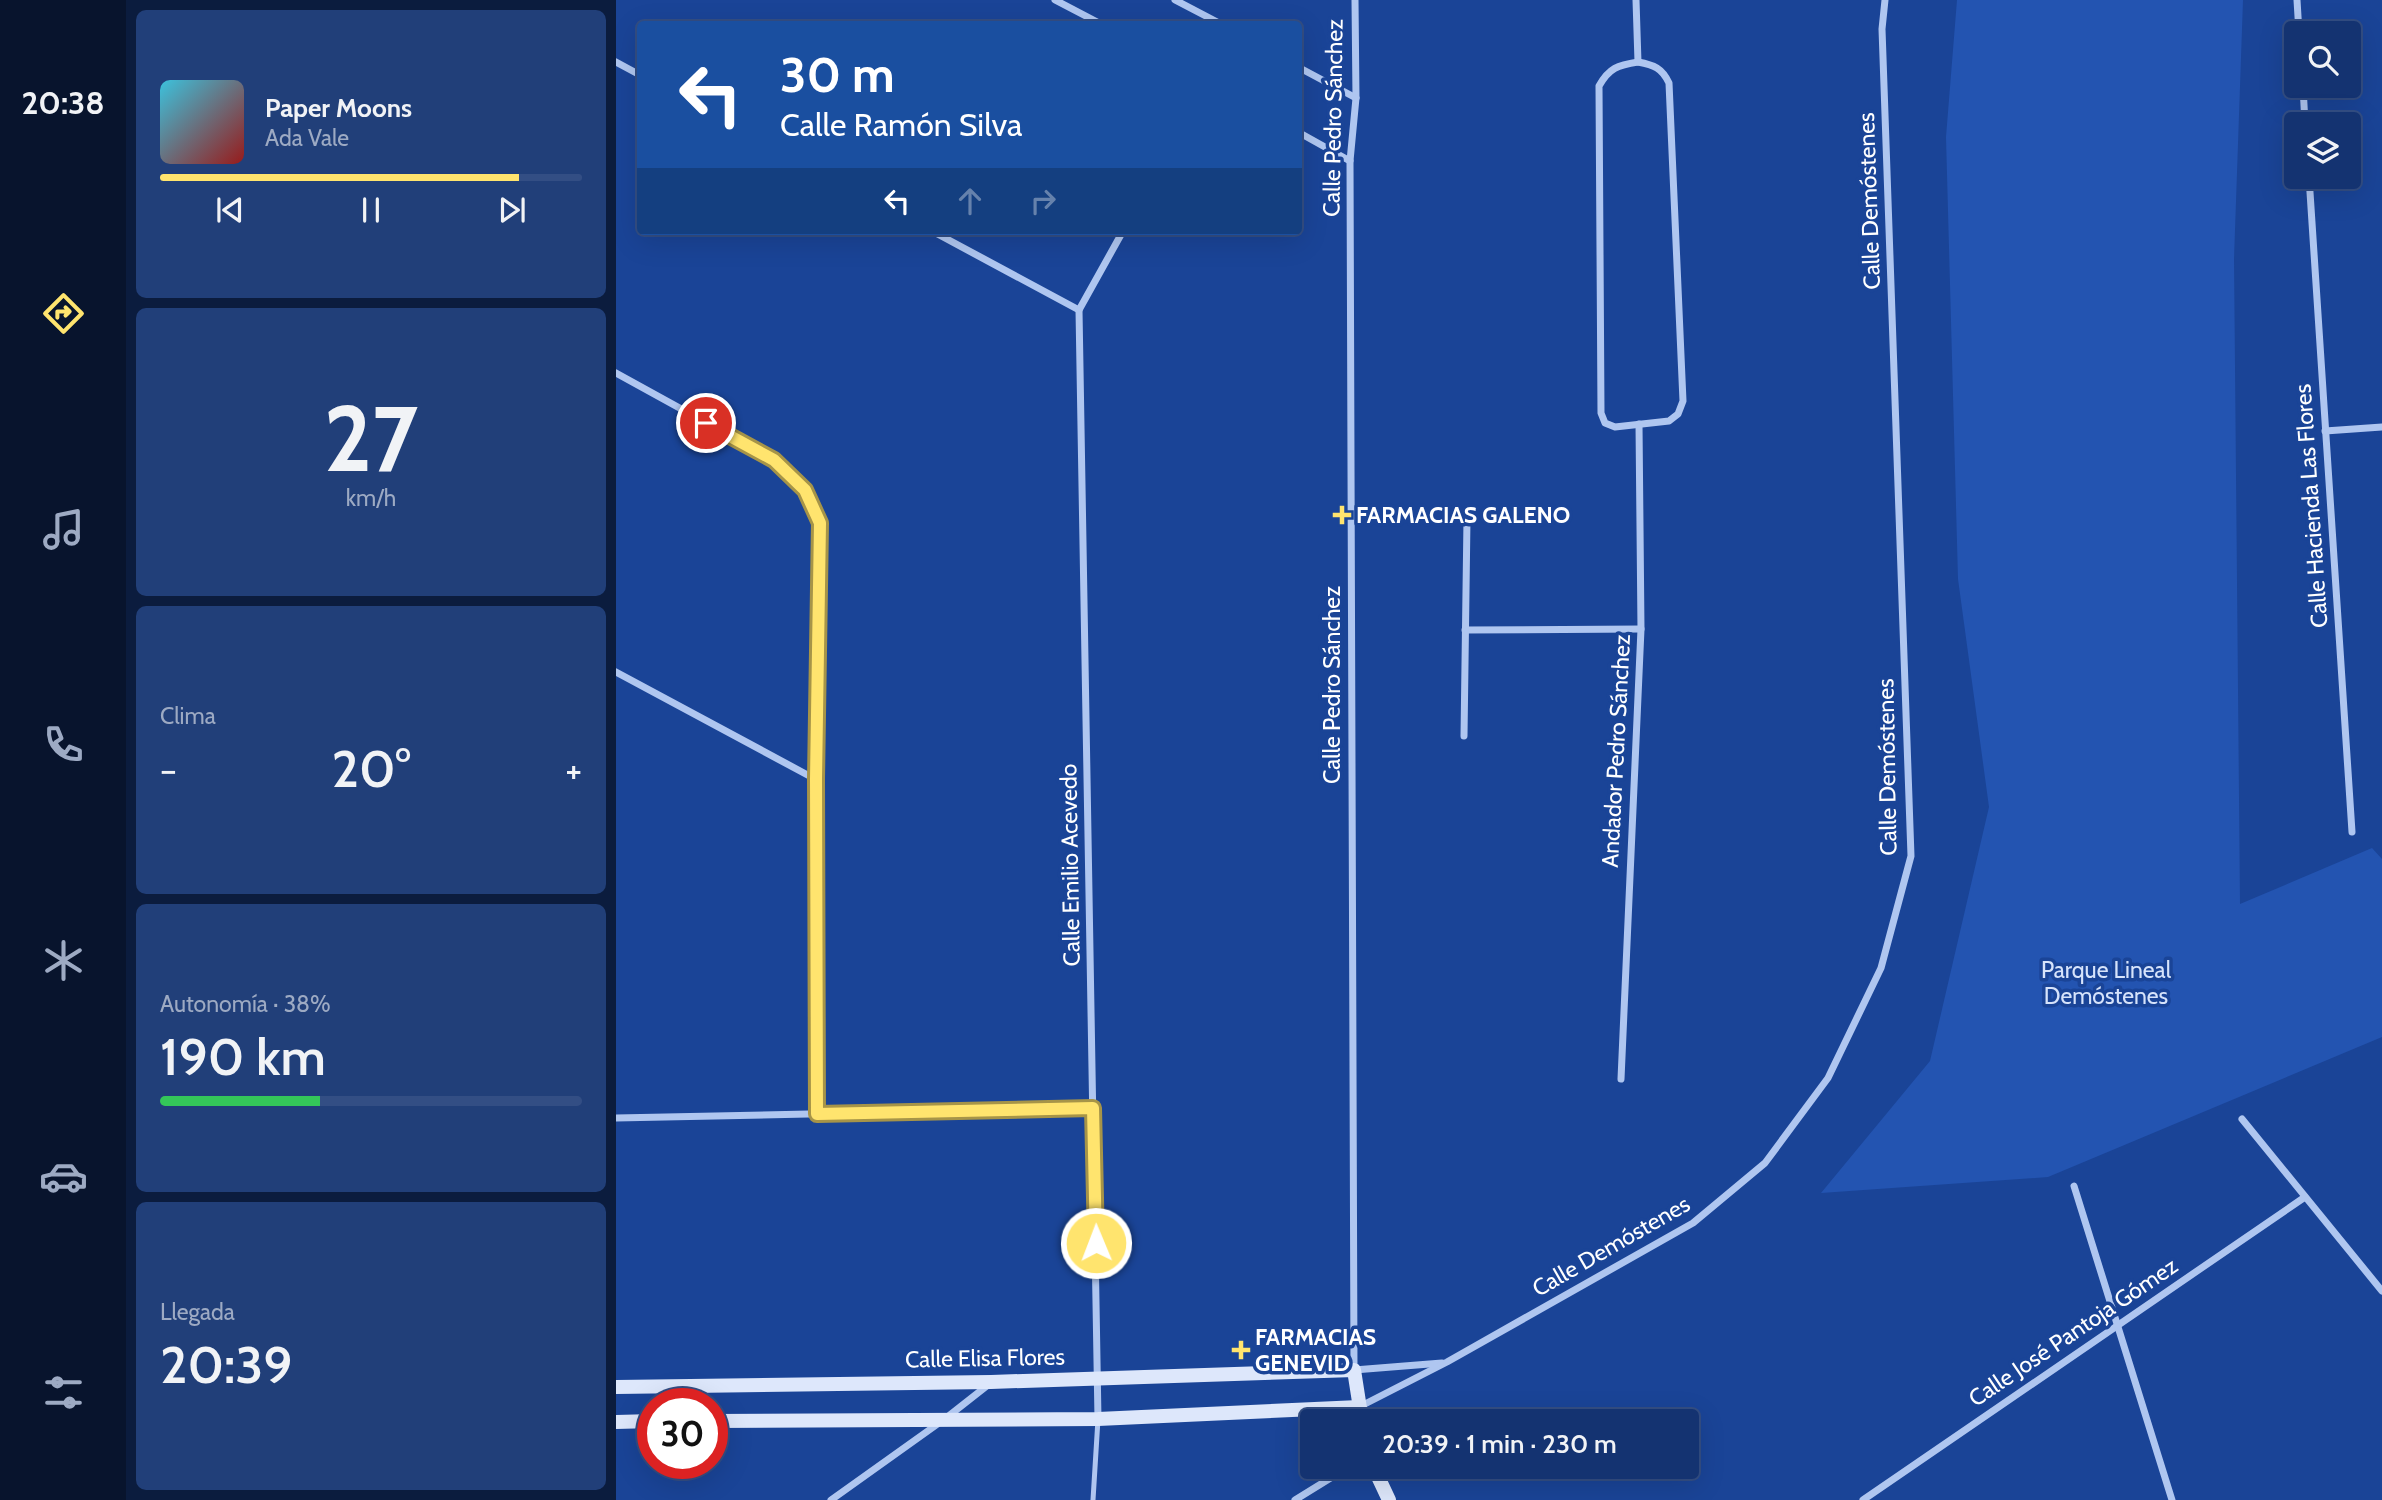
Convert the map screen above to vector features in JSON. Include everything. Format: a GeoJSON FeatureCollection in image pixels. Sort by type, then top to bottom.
{"type":"FeatureCollection","features":[{"type":"Feature","properties":{"kind":"street"},"geometry":{"type":"LineString","coordinates":[[1055,0],[1095,21]]}},
{"type":"Feature","properties":{"kind":"street"},"geometry":{"type":"LineString","coordinates":[[1175,0],[1214,21]]}},
{"type":"Feature","properties":{"kind":"street","name":"Calle Pedro Sánchez"},"geometry":{"type":"LineString","coordinates":[[1354,1370],[1350,160],[1356,98],[1355,0]]}},
{"type":"Feature","properties":{"kind":"street"},"geometry":{"type":"LineString","coordinates":[[1636,0],[1638,62]]}},
{"type":"Feature","properties":{"kind":"street","name":"Calle Demóstenes"},"geometry":{"type":"LineString","coordinates":[[1368,1409],[1693,1223],[1765,1163],[1828,1078],[1881,968],[1911,856],[1882,42],[1885,0]]}},
{"type":"Feature","properties":{"kind":"street"},"geometry":{"type":"LineString","coordinates":[[2297,0],[2298,21]]}},
{"type":"Feature","properties":{"kind":"street"},"geometry":{"type":"LineString","coordinates":[[616,62],[637,73]]}},
{"type":"Feature","properties":{"kind":"street"},"geometry":{"type":"LineString","coordinates":[[1638,62],[1655,66],[1664,72],[1669,83],[1683,401],[1678,414],[1669,421],[1639,424],[1615,427],[1605,423],[1601,413],[1599,86],[1606,73],[1616,65],[1638,62]]}},
{"type":"Feature","properties":{"kind":"street"},"geometry":{"type":"LineString","coordinates":[[1302,69],[1356,98]]}},
{"type":"Feature","properties":{"kind":"street"},"geometry":{"type":"LineString","coordinates":[[1302,134],[1350,160]]}},
{"type":"Feature","properties":{"kind":"street","name":"Calle Hacienda Las Flores"},"geometry":{"type":"LineString","coordinates":[[2310,189],[2352,832]]}},
{"type":"Feature","properties":{"kind":"street"},"geometry":{"type":"LineString","coordinates":[[939,235],[1079,310],[1121,235]]}},
{"type":"Feature","properties":{"kind":"street","name":"Calle Emilio Acevedo"},"geometry":{"type":"LineString","coordinates":[[1079,310],[1098,1419]]}},
{"type":"Feature","properties":{"kind":"street"},"geometry":{"type":"LineString","coordinates":[[616,373],[774,460],[805,490],[820,523],[816,779],[817,1114]]}},
{"type":"Feature","properties":{"kind":"street","name":"Andador Pedro Sánchez"},"geometry":{"type":"LineString","coordinates":[[1621,1079],[1641,629],[1639,424]]}},
{"type":"Feature","properties":{"kind":"street"},"geometry":{"type":"LineString","coordinates":[[2325,431],[2382,427]]}},
{"type":"Feature","properties":{"kind":"street"},"geometry":{"type":"LineString","coordinates":[[1464,736],[1467,519]]}},
{"type":"Feature","properties":{"kind":"street"},"geometry":{"type":"LineString","coordinates":[[1465,630],[1641,629]]}},
{"type":"Feature","properties":{"kind":"street"},"geometry":{"type":"LineString","coordinates":[[616,672],[816,779]]}},
{"type":"Feature","properties":{"kind":"street"},"geometry":{"type":"LineString","coordinates":[[616,1118],[1093,1108]]}},
{"type":"Feature","properties":{"kind":"street"},"geometry":{"type":"LineString","coordinates":[[2242,1119],[2382,1291]]}},
{"type":"Feature","properties":{"kind":"street"},"geometry":{"type":"LineString","coordinates":[[2074,1186],[2172,1500]]}},
{"type":"Feature","properties":{"kind":"street","name":"Calle José Pantoja Gómez"},"geometry":{"type":"LineString","coordinates":[[1863,1500],[2305,1197]]}},
{"type":"Feature","properties":{"kind":"street","name":"Calle Demóstenes"},"geometry":{"type":"LineString","coordinates":[[1354,1370],[1447,1362]]}},
{"type":"Feature","properties":{"kind":"street"},"geometry":{"type":"LineString","coordinates":[[1354,1370],[1359,1409]]}},
{"type":"Feature","properties":{"kind":"street","name":"Calle Elisa Flores"},"geometry":{"type":"LineString","coordinates":[[616,1387],[992,1382],[1354,1370]]}},
{"type":"Feature","properties":{"kind":"street"},"geometry":{"type":"LineString","coordinates":[[831,1500],[992,1382]]}},
{"type":"Feature","properties":{"kind":"street"},"geometry":{"type":"LineString","coordinates":[[728,1421],[1300,1415]]}},
{"type":"Feature","properties":{"kind":"street"},"geometry":{"type":"LineString","coordinates":[[616,1422],[637,1421]]}},
{"type":"Feature","properties":{"kind":"street"},"geometry":{"type":"LineString","coordinates":[[1296,1500],[1329,1479]]}},
{"type":"Feature","properties":{"kind":"street"},"geometry":{"type":"LineString","coordinates":[[1379,1479],[1389,1500]]}},
{"type":"Feature","properties":{"kind":"lane"},"geometry":{"type":"LineString","coordinates":[[1093,1500],[1098,1419]]}},
{"type":"Feature","properties":{"kind":"green space","name":"Parque Lineal Demóstenes"},"geometry":{"type":"Polygon","coordinates":[[[1957,0],[2243,0],[2234,259],[2240,904],[2372,848],[2382,859],[2382,1037],[2048,1177],[1821,1193],[1930,1061],[1989,807],[1958,579],[1946,137],[1957,0]]]}},
{"type":"Feature","properties":{"kind":"place","name":"FARMACIAS GALENO"},"geometry":{"type":"Point","coordinates":[1342,515]}},
{"type":"Feature","properties":{"kind":"place","name":"FARMACIAS GENEVID"},"geometry":{"type":"Point","coordinates":[1241,1350]}},
{"type":"Feature","properties":{"kind":"route"},"geometry":{"type":"LineString","coordinates":[[706,423],[774,460],[805,490],[820,523],[816,779],[817,1114],[1093,1108],[1096,1243]]}}]}
